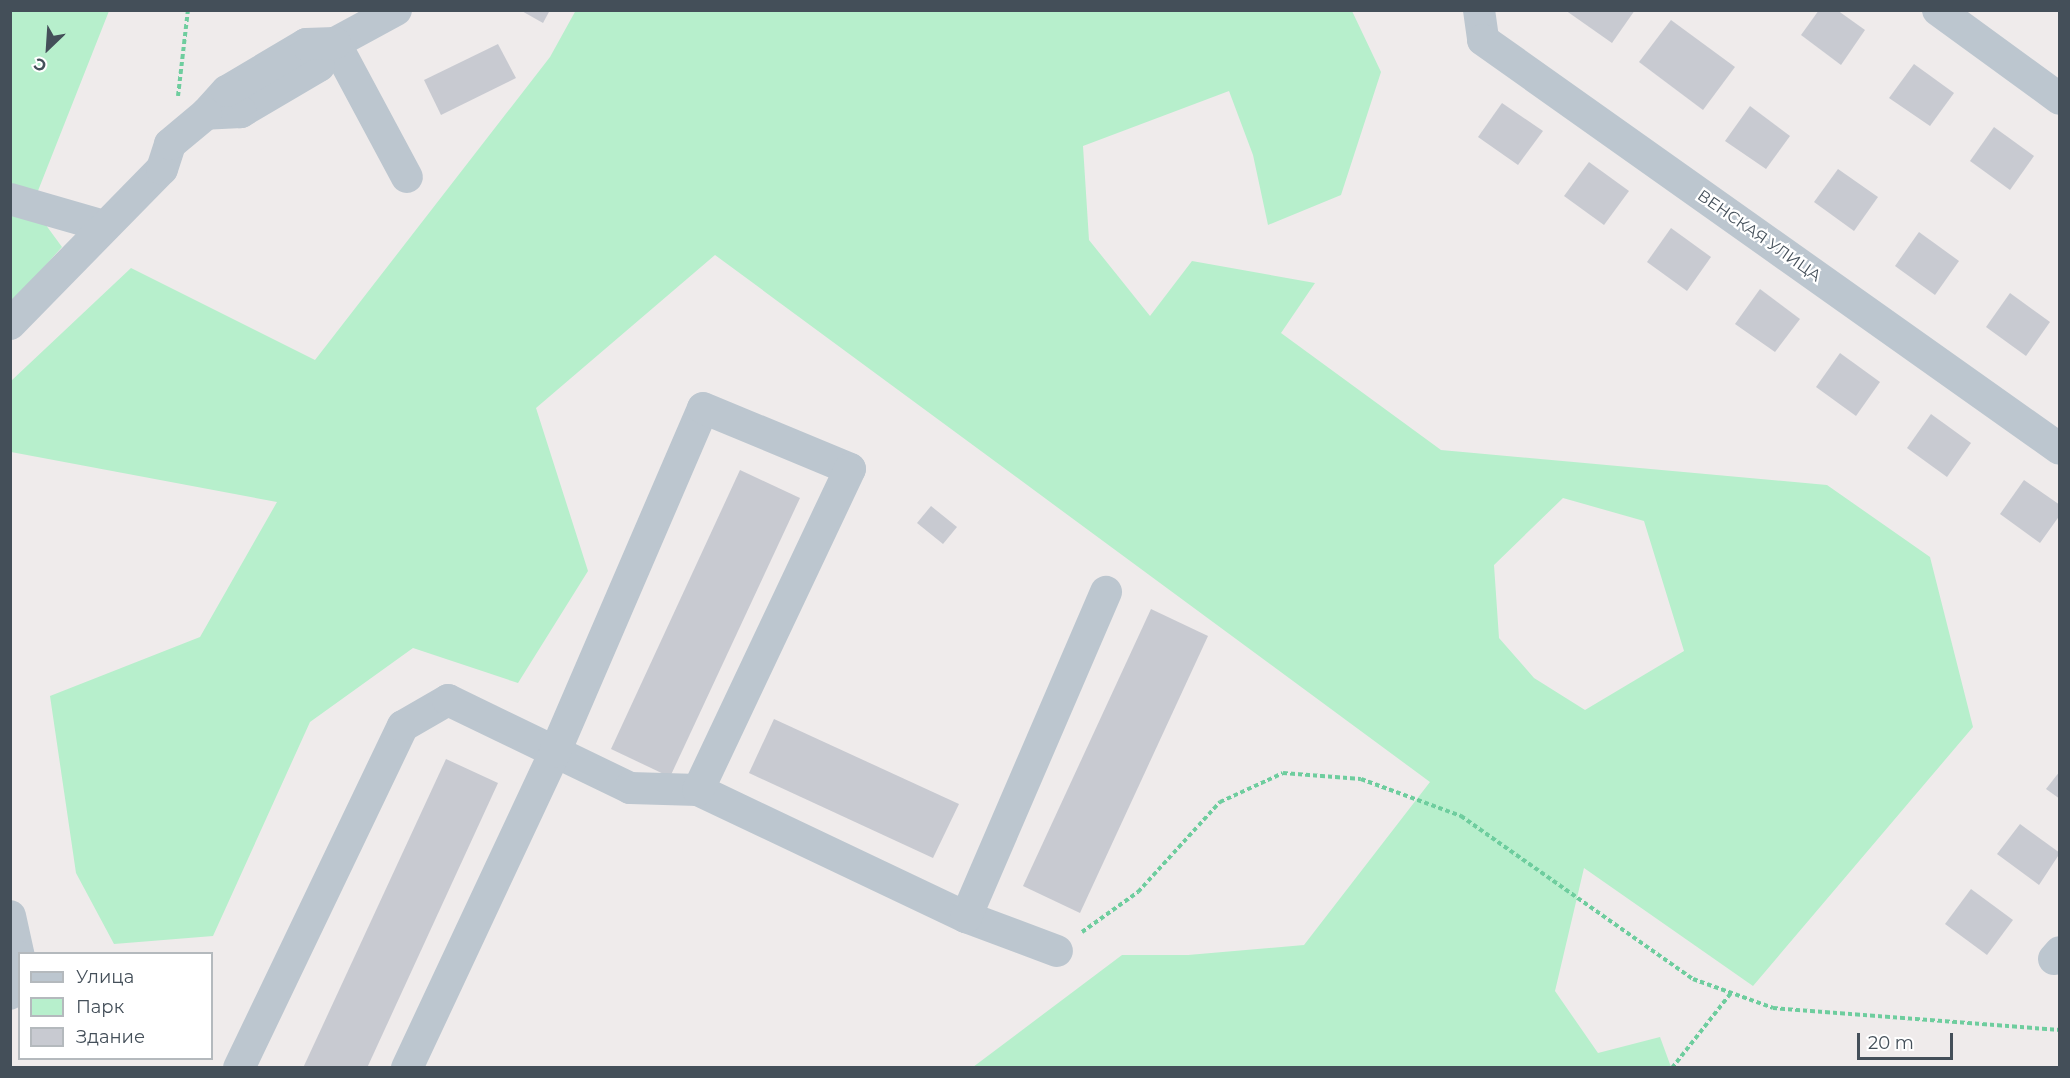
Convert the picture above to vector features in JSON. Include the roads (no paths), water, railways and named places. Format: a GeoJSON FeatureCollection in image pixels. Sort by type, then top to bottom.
{"type":"FeatureCollection","features":[{"type":"Feature","properties":{"kind":"street"},"geometry":{"type":"LineString","coordinates":[[10,324],[162,169],[170,144],[206,114],[241,112],[319,66],[335,43],[396,10]]}},
{"type":"Feature","properties":{"kind":"street","name":"ВЕНСКАЯ УЛИЦА"},"geometry":{"type":"LineString","coordinates":[[1479,10],[1483,40],[2060,449]]}},
{"type":"Feature","properties":{"kind":"street"},"geometry":{"type":"LineString","coordinates":[[1938,10],[2060,99]]}},
{"type":"Feature","properties":{"kind":"street"},"geometry":{"type":"LineString","coordinates":[[335,43],[407,177]]}},
{"type":"Feature","properties":{"kind":"street"},"geometry":{"type":"LineString","coordinates":[[10,199],[104,226]]}},
{"type":"Feature","properties":{"kind":"street"},"geometry":{"type":"LineString","coordinates":[[407,1068],[555,752],[703,408],[850,469],[698,790]]}},
{"type":"Feature","properties":{"kind":"street"},"geometry":{"type":"LineString","coordinates":[[966,917],[1106,592]]}},
{"type":"Feature","properties":{"kind":"street"},"geometry":{"type":"LineString","coordinates":[[238,1068],[403,726],[448,700],[630,788],[698,790],[966,917],[1057,951]]}},
{"type":"Feature","properties":{"kind":"street"},"geometry":{"type":"LineString","coordinates":[[10,916],[18,952]]}},
{"type":"Feature","properties":{"kind":"street"},"geometry":{"type":"LineString","coordinates":[[10,994],[18,961]]}}]}
